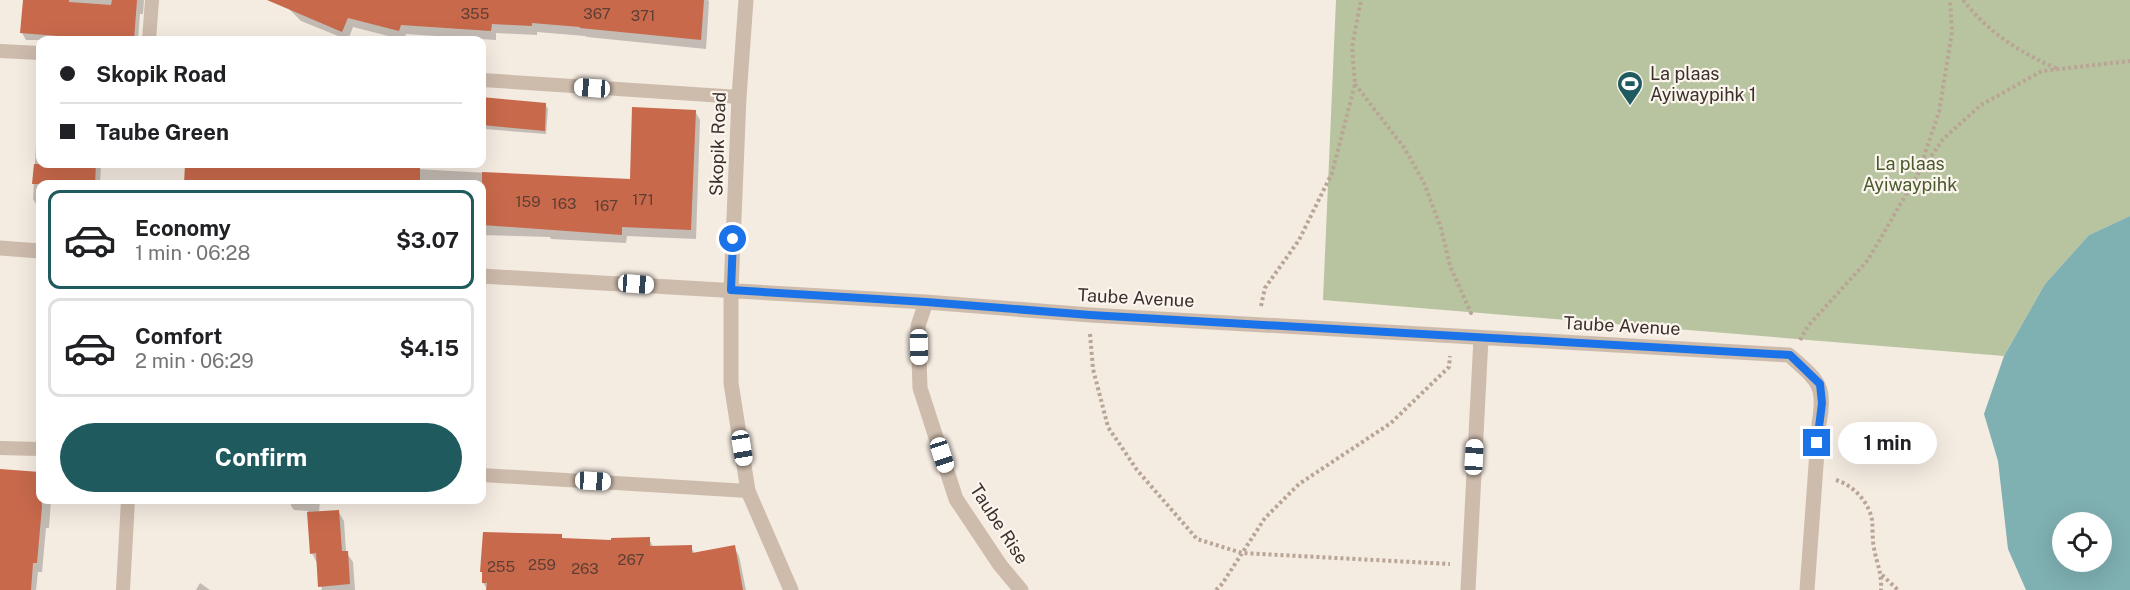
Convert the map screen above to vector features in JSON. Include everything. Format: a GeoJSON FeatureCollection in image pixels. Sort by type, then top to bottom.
{"type":"FeatureCollection","features":[{"type":"Feature","properties":{"kind":"street","name":"Skopik Road"},"geometry":{"type":"LineString","coordinates":[[746,0],[739,98],[731,290],[731,383],[748,491],[791,590]]}},
{"type":"Feature","properties":{"kind":"street"},"geometry":{"type":"LineString","coordinates":[[0,248],[36,251]]}},
{"type":"Feature","properties":{"kind":"street","name":"Taube Avenue"},"geometry":{"type":"LineString","coordinates":[[486,276],[926,302],[1090,315],[1453,337],[1790,355],[1820,384],[1822,403],[1808,590]]}},
{"type":"Feature","properties":{"kind":"street","name":"Taube Rise"},"geometry":{"type":"LineString","coordinates":[[926,302],[918,326],[920,388],[956,499],[1000,565],[1021,590]]}},
{"type":"Feature","properties":{"kind":"street"},"geometry":{"type":"LineString","coordinates":[[1468,590],[1481,338]]}},
{"type":"Feature","properties":{"kind":"lane"},"geometry":{"type":"LineString","coordinates":[[149,36],[152,0]]}},
{"type":"Feature","properties":{"kind":"lane"},"geometry":{"type":"LineString","coordinates":[[0,51],[36,53]]}},
{"type":"Feature","properties":{"kind":"lane"},"geometry":{"type":"LineString","coordinates":[[486,80],[739,98]]}},
{"type":"Feature","properties":{"kind":"lane"},"geometry":{"type":"LineString","coordinates":[[0,448],[36,449]]}},
{"type":"Feature","properties":{"kind":"lane"},"geometry":{"type":"LineString","coordinates":[[486,475],[748,491]]}},
{"type":"Feature","properties":{"kind":"lane"},"geometry":{"type":"LineString","coordinates":[[123,590],[128,504]]}},
{"type":"Feature","properties":{"kind":"path"},"geometry":{"type":"LineString","coordinates":[[1262,301],[1264,288],[1299,240],[1332,173],[1355,84],[1352,48],[1361,0]]}},
{"type":"Feature","properties":{"kind":"path"},"geometry":{"type":"LineString","coordinates":[[1918,174],[1939,112],[1952,32],[1950,0]]}},
{"type":"Feature","properties":{"kind":"path"},"geometry":{"type":"LineString","coordinates":[[1963,0],[1996,35],[2027,56],[2058,70]]}},
{"type":"Feature","properties":{"kind":"path"},"geometry":{"type":"LineString","coordinates":[[1808,326],[1868,260],[1918,174],[1943,139],[1982,105],[2042,71],[2130,61]]}},
{"type":"Feature","properties":{"kind":"path"},"geometry":{"type":"LineString","coordinates":[[1216,590],[1264,518],[1299,484],[1390,423],[1449,367],[1455,313],[1471,313],[1450,266],[1441,228],[1424,183],[1405,149],[1355,84]]}},
{"type":"Feature","properties":{"kind":"path"},"geometry":{"type":"LineString","coordinates":[[1089,337],[1093,369],[1108,427],[1137,470],[1197,539],[1242,553],[1445,564]]}},
{"type":"Feature","properties":{"kind":"path"},"geometry":{"type":"LineString","coordinates":[[1838,479],[1863,499],[1872,518],[1874,549],[1882,575],[1881,590]]}},
{"type":"Feature","properties":{"kind":"path"},"geometry":{"type":"LineString","coordinates":[[1882,575],[1898,590]]}},
{"type":"Feature","properties":{"kind":"green space","name":"La plaas Ayiwaypihk"},"geometry":{"type":"Polygon","coordinates":[[[1336,0],[2130,0],[2130,216],[2089,235],[2045,284],[2004,356],[1323,300],[1336,0]]]}},
{"type":"Feature","properties":{"kind":"water"},"geometry":{"type":"Polygon","coordinates":[[[2130,216],[2130,590],[2026,590],[2008,549],[1998,461],[1984,414],[2004,356],[2045,284],[2089,235],[2130,216]]]}},
{"type":"Feature","properties":{"kind":"building"},"geometry":{"type":"Polygon","coordinates":[[[23,0],[69,0],[69,2],[111,5],[112,0],[137,0],[134,36],[59,36],[20,33],[23,0]]]}},
{"type":"Feature","properties":{"kind":"building"},"geometry":{"type":"Polygon","coordinates":[[[267,0],[704,0],[701,40],[532,23],[532,26],[492,24],[491,31],[401,25],[399,31],[348,18],[342,32],[267,0]]]}},
{"type":"Feature","properties":{"kind":"building"},"geometry":{"type":"Polygon","coordinates":[[[486,97],[546,103],[545,131],[486,125],[486,97]]]}},
{"type":"Feature","properties":{"kind":"building"},"geometry":{"type":"Polygon","coordinates":[[[632,107],[696,110],[691,230],[622,227],[622,235],[486,225],[486,180],[482,180],[482,172],[630,179],[632,107]]]}},
{"type":"Feature","properties":{"kind":"building"},"geometry":{"type":"Polygon","coordinates":[[[34,164],[36,168],[96,168],[95,180],[36,180],[36,184],[32,184],[34,164]]]}},
{"type":"Feature","properties":{"kind":"building"},"geometry":{"type":"Polygon","coordinates":[[[185,168],[420,168],[420,180],[184,180],[185,168]]]}},
{"type":"Feature","properties":{"kind":"building"},"geometry":{"type":"Polygon","coordinates":[[[0,469],[36,472],[36,504],[42,504],[42,507],[37,563],[33,563],[31,590],[0,590],[0,469]]]}},
{"type":"Feature","properties":{"kind":"building"},"geometry":{"type":"Polygon","coordinates":[[[339,510],[342,551],[348,551],[350,584],[318,587],[316,553],[310,554],[307,512],[339,510]]]}},
{"type":"Feature","properties":{"kind":"building"},"geometry":{"type":"Polygon","coordinates":[[[483,532],[562,534],[562,538],[611,540],[611,538],[650,537],[650,546],[692,545],[692,553],[735,545],[743,590],[486,590],[487,583],[482,583],[482,572],[480,572],[483,532]]]}},
{"type":"Feature","properties":{"kind":"place","name":"La plaas Ayiwaypihk 1"},"geometry":{"type":"Point","coordinates":[1630,107]}},
{"type":"Feature","properties":{"kind":"route"},"geometry":{"type":"LineString","coordinates":[[733,239],[731,290],[1090,315],[1790,355],[1820,384],[1822,403],[1817,443]]}}]}
